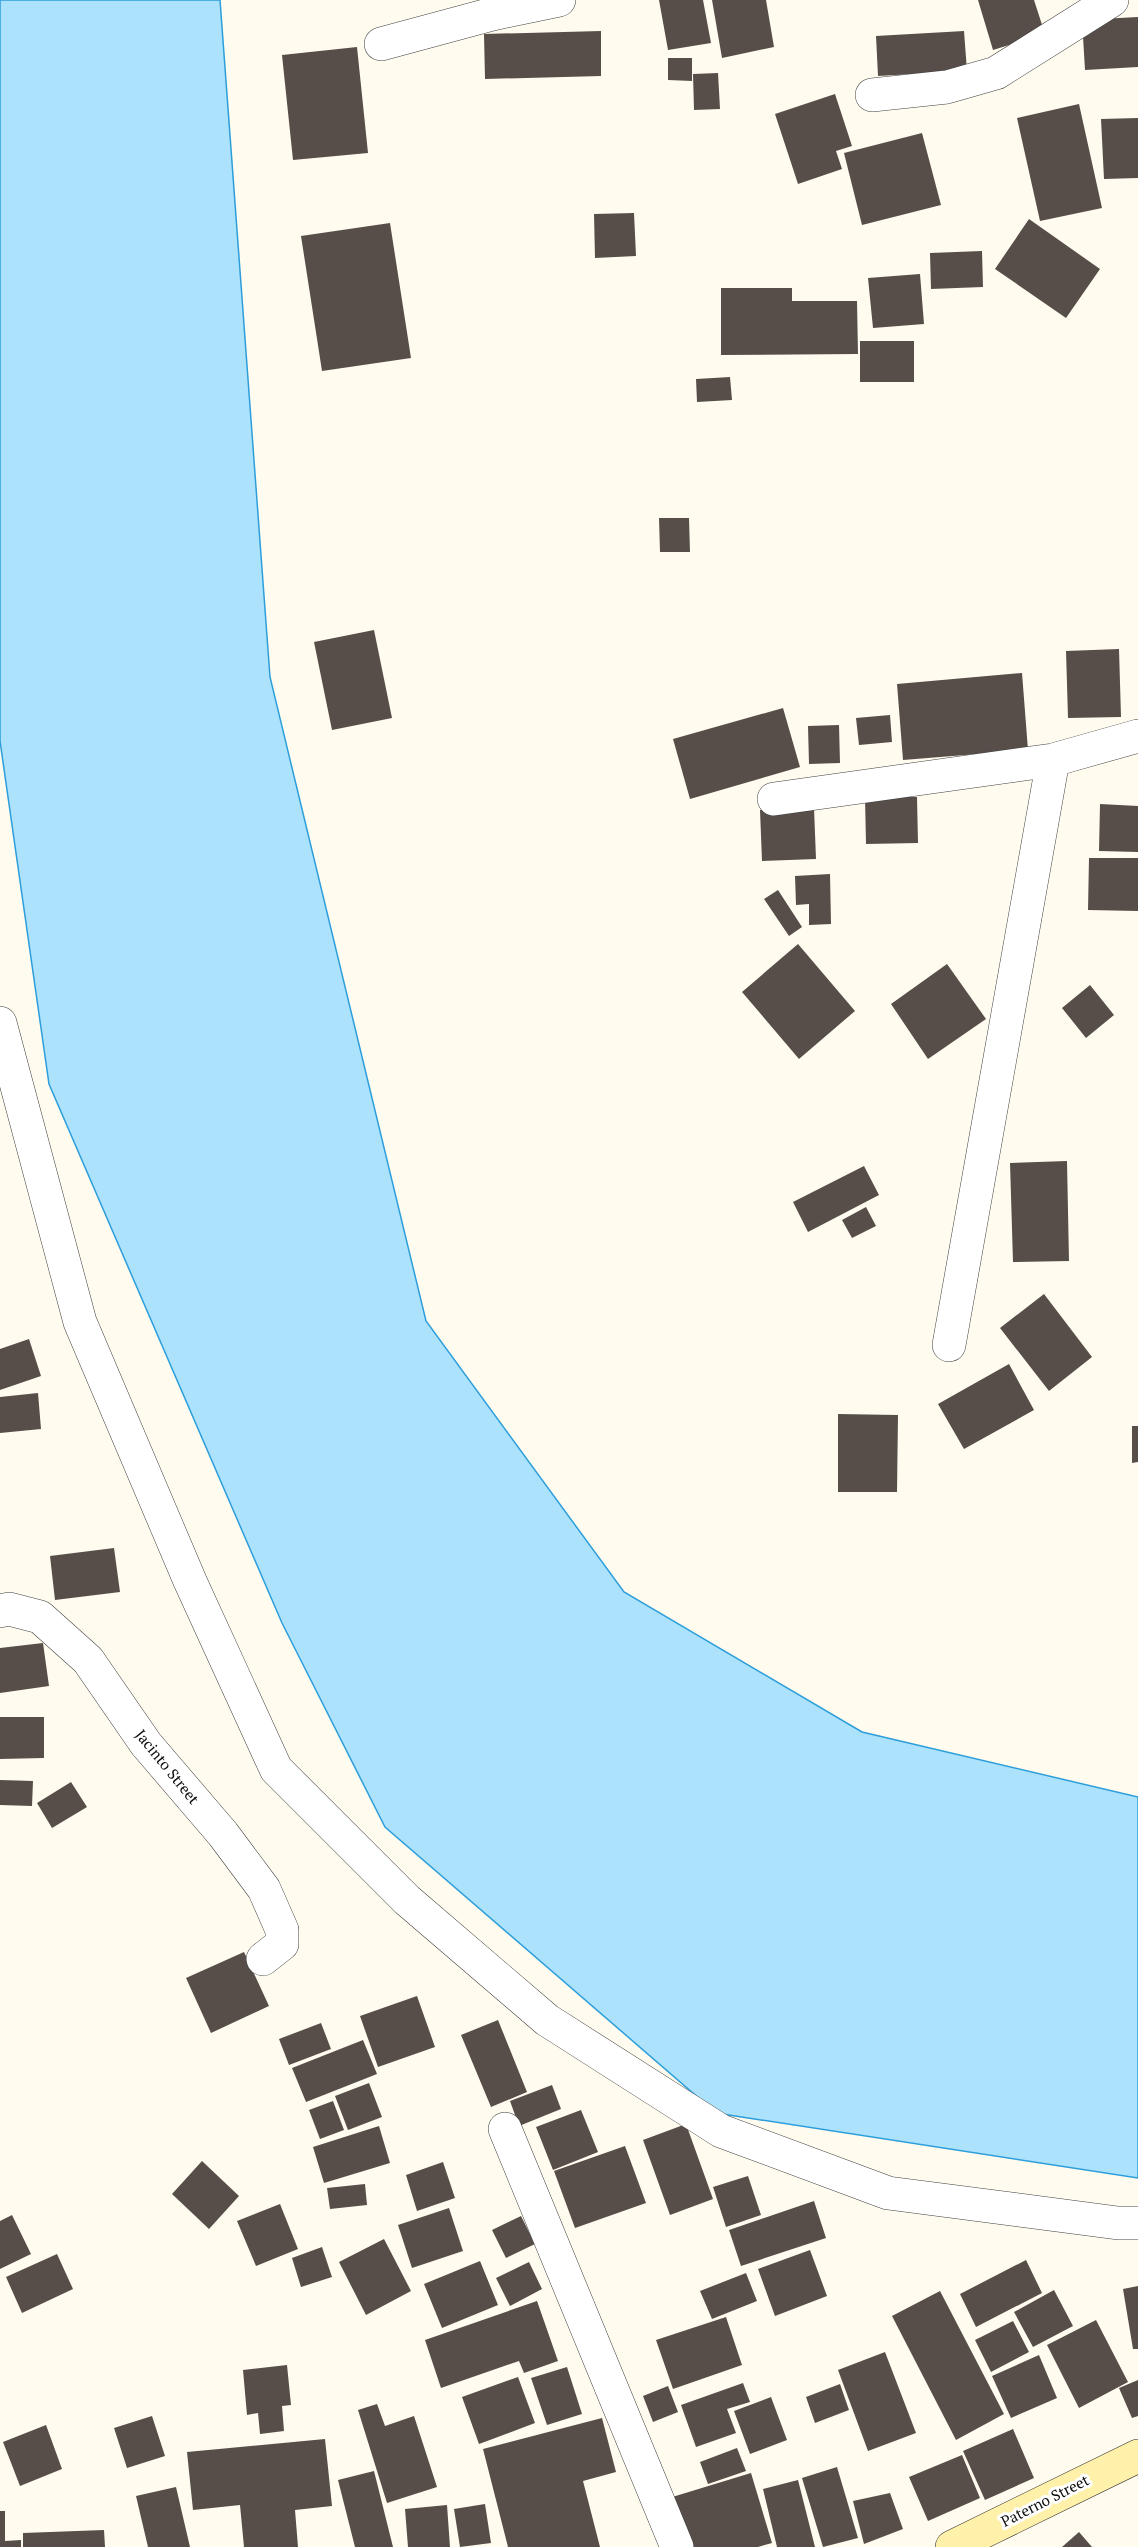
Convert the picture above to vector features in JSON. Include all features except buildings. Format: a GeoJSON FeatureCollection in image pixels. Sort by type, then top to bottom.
{"type":"FeatureCollection","features":[{"type":"Feature","properties":{"kind":"street"},"geometry":{"type":"LineString","coordinates":[[381,44],[492,14],[559,0]]}},
{"type":"Feature","properties":{"kind":"street"},"geometry":{"type":"LineString","coordinates":[[872,95],[947,87],[996,73],[1112,0]]}},
{"type":"Feature","properties":{"kind":"street"},"geometry":{"type":"LineString","coordinates":[[774,799],[1053,760],[1138,736]]}},
{"type":"Feature","properties":{"kind":"street"},"geometry":{"type":"LineString","coordinates":[[949,1345],[1053,760]]}},
{"type":"Feature","properties":{"kind":"street"},"geometry":{"type":"LineString","coordinates":[[0,1023],[80,1322],[190,1581],[276,1769],[407,1900],[547,2020],[721,2131],[888,2193],[1118,2223],[1138,2223]]}},
{"type":"Feature","properties":{"kind":"street","name":"Jacinto Street"},"geometry":{"type":"LineString","coordinates":[[0,1611],[9,1610],[40,1617],[88,1660],[146,1744],[223,1834],[264,1888],[282,1930],[282,1944],[263,1959]]}},
{"type":"Feature","properties":{"kind":"street"},"geometry":{"type":"LineString","coordinates":[[505,2129],[677,2547]]}},
{"type":"Feature","properties":{"kind":"street","name":"Paterno Street"},"geometry":{"type":"LineString","coordinates":[[952,2547],[1138,2456]]}},
{"type":"Feature","properties":{"kind":"water"},"geometry":{"type":"Polygon","coordinates":[[[0,0],[220,0],[270,677],[426,1321],[624,1592],[862,1732],[1138,1797],[1138,2178],[716,2113],[385,1827],[282,1623],[49,1084],[0,741],[0,0]]]}}]}
